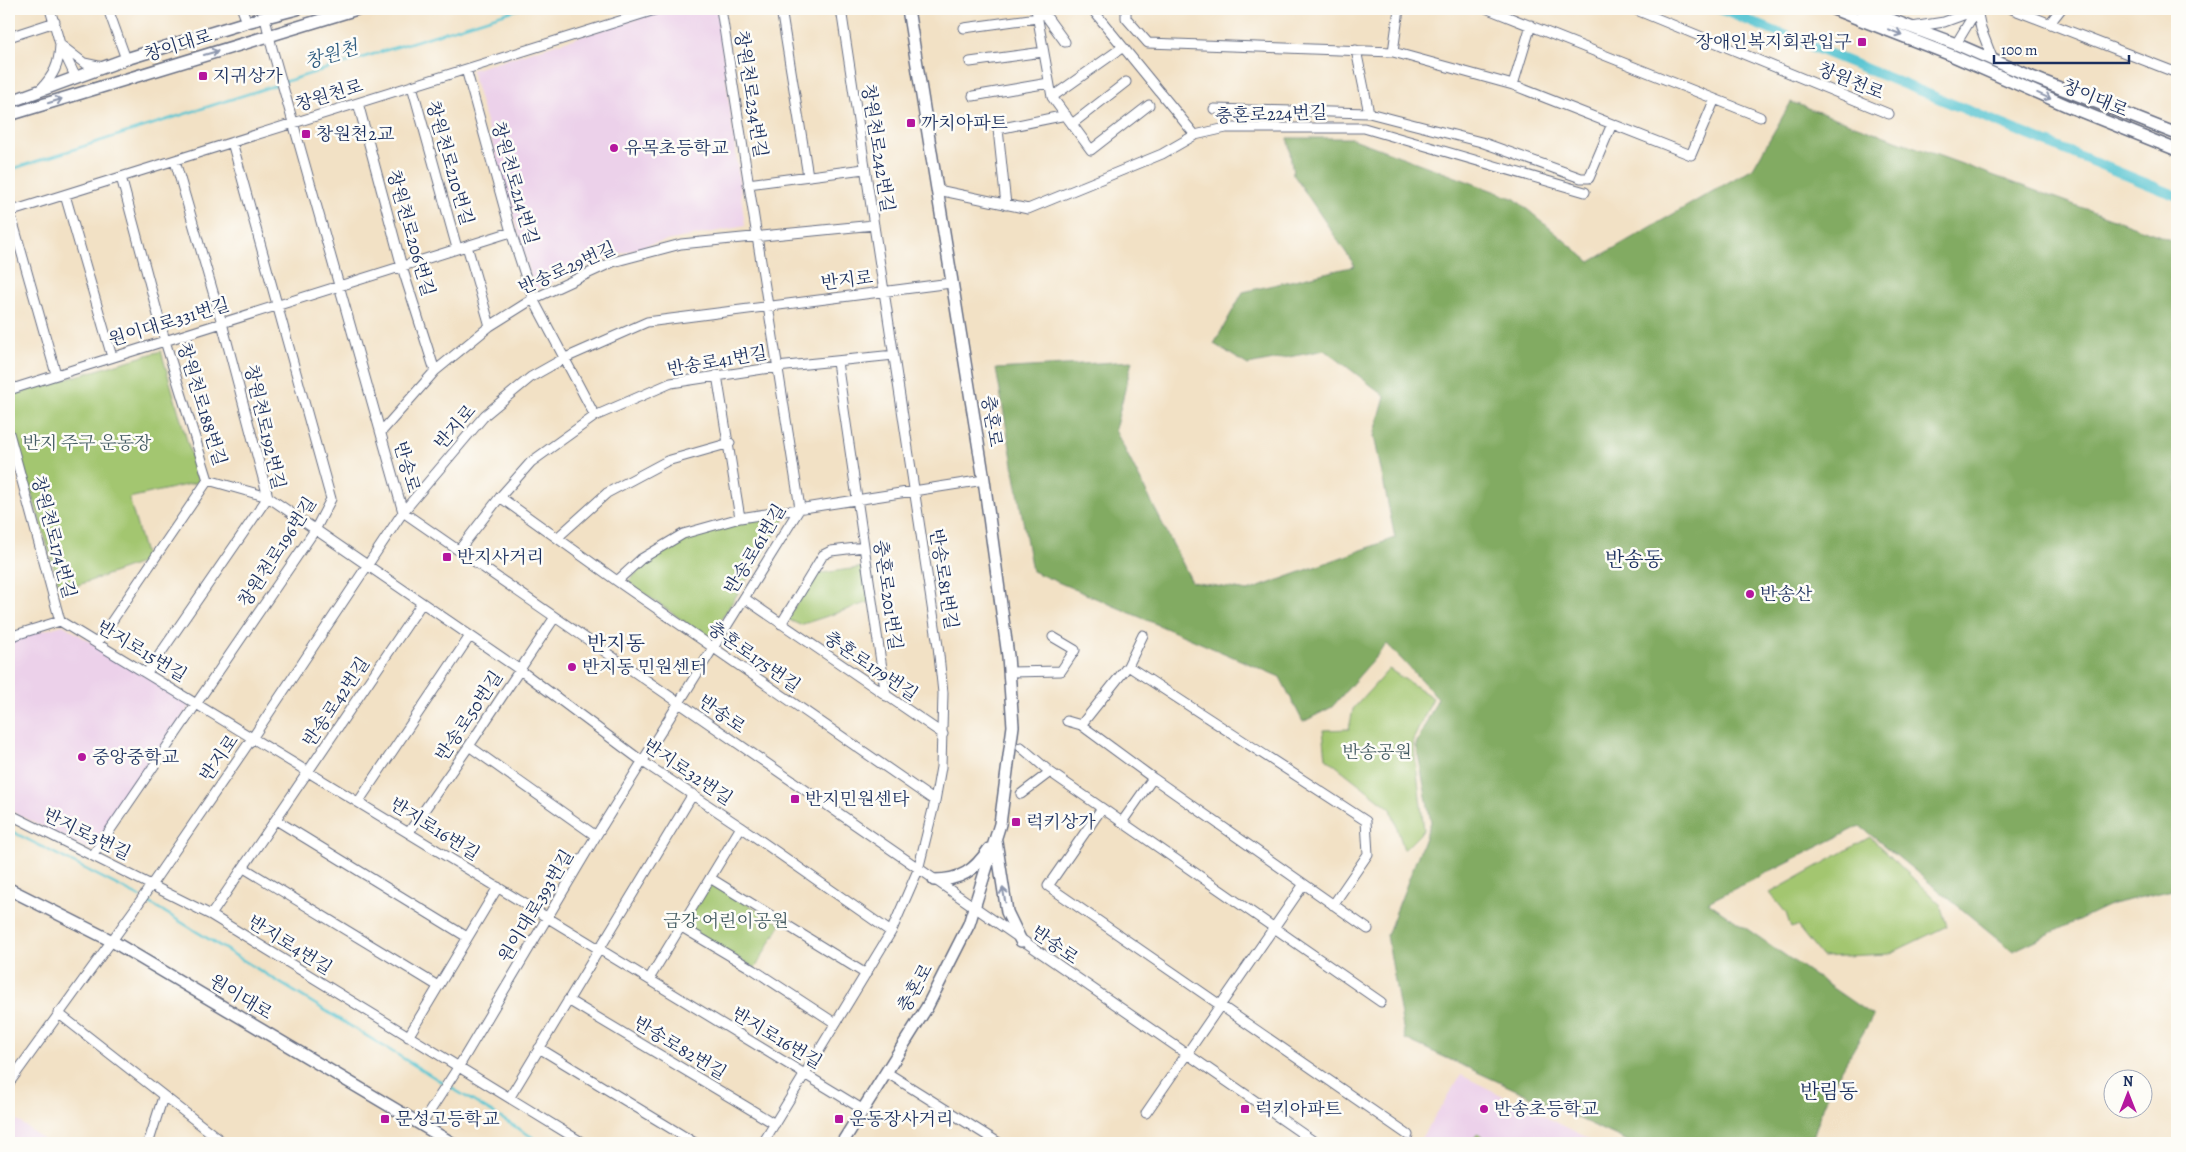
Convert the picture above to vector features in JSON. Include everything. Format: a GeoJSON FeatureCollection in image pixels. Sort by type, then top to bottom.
{"type":"FeatureCollection","features":[{"type":"Feature","properties":{"kind":"main road","name":"창이대로"},"geometry":{"type":"LineString","coordinates":[[9,102],[126,60],[247,22],[297,9]]}},
{"type":"Feature","properties":{"kind":"main road","name":"창이대로"},"geometry":{"type":"LineString","coordinates":[[9,115],[357,9]]}},
{"type":"Feature","properties":{"kind":"main road","name":"충혼로"},"geometry":{"type":"LineString","coordinates":[[842,1143],[927,1007],[975,909],[1000,824],[1014,726],[1010,672],[984,480],[908,9]]}},
{"type":"Feature","properties":{"kind":"main road","name":"창이대로"},"geometry":{"type":"LineString","coordinates":[[1833,9],[1993,60],[2058,88],[2177,134]]}},
{"type":"Feature","properties":{"kind":"main road","name":"창이대로"},"geometry":{"type":"LineString","coordinates":[[1862,9],[1912,27],[2070,107],[2177,150]]}},
{"type":"Feature","properties":{"kind":"main road"},"geometry":{"type":"LineString","coordinates":[[76,78],[82,93]]}},
{"type":"Feature","properties":{"kind":"main road","name":"충혼로"},"geometry":{"type":"LineString","coordinates":[[934,880],[956,878],[975,868],[996,839]]}},
{"type":"Feature","properties":{"kind":"main road","name":"충혼로"},"geometry":{"type":"LineString","coordinates":[[996,839],[1008,912],[1021,941]]}},
{"type":"Feature","properties":{"kind":"main road","name":"원이대로"},"geometry":{"type":"LineString","coordinates":[[9,889],[112,941],[452,1143]]}},
{"type":"Feature","properties":{"kind":"street"},"geometry":{"type":"LineString","coordinates":[[50,9],[60,44],[76,78]]}},
{"type":"Feature","properties":{"kind":"street"},"geometry":{"type":"LineString","coordinates":[[242,9],[247,22]]}},
{"type":"Feature","properties":{"kind":"street","name":"창원천로"},"geometry":{"type":"LineString","coordinates":[[9,212],[232,142],[291,118],[358,103],[658,9]]}},
{"type":"Feature","properties":{"kind":"street","name":"창원천로234번길"},"geometry":{"type":"LineString","coordinates":[[721,9],[768,306]]}},
{"type":"Feature","properties":{"kind":"street"},"geometry":{"type":"LineString","coordinates":[[781,9],[808,176]]}},
{"type":"Feature","properties":{"kind":"street","name":"창원천로242번길"},"geometry":{"type":"LineString","coordinates":[[841,9],[884,292]]}},
{"type":"Feature","properties":{"kind":"street"},"geometry":{"type":"LineString","coordinates":[[1040,9],[1065,42]]}},
{"type":"Feature","properties":{"kind":"street"},"geometry":{"type":"LineString","coordinates":[[1092,9],[1195,134]]}},
{"type":"Feature","properties":{"kind":"street"},"geometry":{"type":"LineString","coordinates":[[1126,9],[1126,18],[1148,43],[1392,52],[1513,85],[1692,155],[1714,100]]}},
{"type":"Feature","properties":{"kind":"street"},"geometry":{"type":"LineString","coordinates":[[1392,52],[1399,9]]}},
{"type":"Feature","properties":{"kind":"street"},"geometry":{"type":"LineString","coordinates":[[1490,9],[1760,117]]}},
{"type":"Feature","properties":{"kind":"street","name":"창원천로"},"geometry":{"type":"LineString","coordinates":[[1634,9],[1889,114]]}},
{"type":"Feature","properties":{"kind":"street"},"geometry":{"type":"LineString","coordinates":[[1954,49],[1977,9]]}},
{"type":"Feature","properties":{"kind":"street"},"geometry":{"type":"LineString","coordinates":[[1912,27],[1944,22],[1977,9]]}},
{"type":"Feature","properties":{"kind":"street"},"geometry":{"type":"LineString","coordinates":[[1977,9],[1981,29],[1993,60]]}},
{"type":"Feature","properties":{"kind":"street"},"geometry":{"type":"LineString","coordinates":[[2012,9],[2177,73]]}},
{"type":"Feature","properties":{"kind":"street"},"geometry":{"type":"LineString","coordinates":[[2050,23],[2061,9]]}},
{"type":"Feature","properties":{"kind":"street"},"geometry":{"type":"LineString","coordinates":[[111,10],[126,60]]}},
{"type":"Feature","properties":{"kind":"street"},"geometry":{"type":"LineString","coordinates":[[964,28],[1036,13],[1052,97],[1091,150],[1149,105]]}},
{"type":"Feature","properties":{"kind":"street"},"geometry":{"type":"LineString","coordinates":[[265,18],[269,36]]}},
{"type":"Feature","properties":{"kind":"street"},"geometry":{"type":"LineString","coordinates":[[9,37],[55,22]]}},
{"type":"Feature","properties":{"kind":"street"},"geometry":{"type":"LineString","coordinates":[[1513,85],[1530,25]]}},
{"type":"Feature","properties":{"kind":"street","name":"반송로"},"geometry":{"type":"LineString","coordinates":[[269,36],[403,512],[918,870],[1316,1143]]}},
{"type":"Feature","properties":{"kind":"street"},"geometry":{"type":"LineString","coordinates":[[60,44],[84,63],[106,67]]}},
{"type":"Feature","properties":{"kind":"street"},"geometry":{"type":"LineString","coordinates":[[40,90],[54,73],[58,64],[60,44]]}},
{"type":"Feature","properties":{"kind":"street"},"geometry":{"type":"LineString","coordinates":[[1052,97],[1123,47]]}},
{"type":"Feature","properties":{"kind":"street"},"geometry":{"type":"LineString","coordinates":[[1356,50],[1369,113]]}},
{"type":"Feature","properties":{"kind":"street"},"geometry":{"type":"LineString","coordinates":[[970,62],[1044,52]]}},
{"type":"Feature","properties":{"kind":"street","name":"창원천로214번길"},"geometry":{"type":"LineString","coordinates":[[466,69],[511,232],[533,299],[594,416]]}},
{"type":"Feature","properties":{"kind":"street"},"geometry":{"type":"LineString","coordinates":[[1072,124],[1126,82]]}},
{"type":"Feature","properties":{"kind":"street"},"geometry":{"type":"LineString","coordinates":[[973,96],[1049,83]]}},
{"type":"Feature","properties":{"kind":"street","name":"창원천로210번길"},"geometry":{"type":"LineString","coordinates":[[412,86],[462,247],[490,326]]}},
{"type":"Feature","properties":{"kind":"street","name":"창원천로206번길"},"geometry":{"type":"LineString","coordinates":[[358,103],[402,267],[435,371]]}},
{"type":"Feature","properties":{"kind":"street"},"geometry":{"type":"LineString","coordinates":[[1214,109],[1369,113],[1481,142],[1581,178],[1589,178],[1612,124]]}},
{"type":"Feature","properties":{"kind":"street"},"geometry":{"type":"LineString","coordinates":[[1006,205],[998,129],[1066,116]]}},
{"type":"Feature","properties":{"kind":"street","name":"충혼로224번길"},"geometry":{"type":"LineString","coordinates":[[938,190],[1028,209],[1162,154],[1195,134],[1226,128],[1364,128],[1584,192]]}},
{"type":"Feature","properties":{"kind":"street","name":"창원천로196번길"},"geometry":{"type":"LineString","coordinates":[[93,855],[315,530],[331,499],[232,142]]}},
{"type":"Feature","properties":{"kind":"street","name":"창원천로192번길"},"geometry":{"type":"LineString","coordinates":[[147,673],[268,497],[222,323],[175,160]]}},
{"type":"Feature","properties":{"kind":"street","name":"창원천로234번길"},"geometry":{"type":"LineString","coordinates":[[748,184],[864,169]]}},
{"type":"Feature","properties":{"kind":"street","name":"창원천로188번길"},"geometry":{"type":"LineString","coordinates":[[98,642],[208,480],[165,341],[121,177]]}},
{"type":"Feature","properties":{"kind":"street"},"geometry":{"type":"LineString","coordinates":[[65,194],[112,357]]}},
{"type":"Feature","properties":{"kind":"street"},"geometry":{"type":"LineString","coordinates":[[9,212],[56,374]]}},
{"type":"Feature","properties":{"kind":"street","name":"반송로29번길"},"geometry":{"type":"LineString","coordinates":[[381,432],[435,371],[490,326],[533,299],[613,262],[681,244],[874,225]]}},
{"type":"Feature","properties":{"kind":"street","name":"원이대로331번길"},"geometry":{"type":"LineString","coordinates":[[9,390],[511,232]]}},
{"type":"Feature","properties":{"kind":"street","name":"반지로"},"geometry":{"type":"LineString","coordinates":[[112,941],[253,737],[403,512],[485,415],[532,377],[563,359],[647,322],[951,283]]}},
{"type":"Feature","properties":{"kind":"street","name":"반송로81번길"},"geometry":{"type":"LineString","coordinates":[[884,292],[943,693],[941,767],[935,801],[918,870]]}},
{"type":"Feature","properties":{"kind":"street","name":"반송로61번길"},"geometry":{"type":"LineString","coordinates":[[679,704],[800,508],[768,306]]}},
{"type":"Feature","properties":{"kind":"street","name":"반송로41번길"},"geometry":{"type":"LineString","coordinates":[[459,550],[500,496],[531,462],[594,416],[671,383],[777,367],[894,355]]}},
{"type":"Feature","properties":{"kind":"street","name":"충혼로201번길"},"geometry":{"type":"LineString","coordinates":[[837,362],[886,696]]}},
{"type":"Feature","properties":{"kind":"street"},"geometry":{"type":"LineString","coordinates":[[718,375],[730,443],[740,518]]}},
{"type":"Feature","properties":{"kind":"street","name":"창원천로174번길"},"geometry":{"type":"LineString","coordinates":[[9,433],[60,621]]}},
{"type":"Feature","properties":{"kind":"street"},"geometry":{"type":"LineString","coordinates":[[557,538],[606,493],[667,461],[730,443]]}},
{"type":"Feature","properties":{"kind":"street","name":"반지로32번길"},"geometry":{"type":"LineString","coordinates":[[208,480],[268,497],[520,670],[643,762],[742,827],[891,932]]}},
{"type":"Feature","properties":{"kind":"street"},"geometry":{"type":"LineString","coordinates":[[617,581],[641,559],[683,534],[740,518],[984,480]]}},
{"type":"Feature","properties":{"kind":"street","name":"충혼로175번길"},"geometry":{"type":"LineString","coordinates":[[500,496],[617,581],[935,801]]}},
{"type":"Feature","properties":{"kind":"street"},"geometry":{"type":"LineString","coordinates":[[781,624],[823,555],[831,551],[864,548]]}},
{"type":"Feature","properties":{"kind":"street","name":"충혼로179번길"},"geometry":{"type":"LineString","coordinates":[[744,598],[943,734]]}},
{"type":"Feature","properties":{"kind":"street","name":"반송로42번길"},"geometry":{"type":"LineString","coordinates":[[211,915],[422,602]]}},
{"type":"Feature","properties":{"kind":"street","name":"반송로50번길"},"geometry":{"type":"LineString","coordinates":[[409,832],[555,617]]}},
{"type":"Feature","properties":{"kind":"street"},"geometry":{"type":"LineString","coordinates":[[9,637],[60,621]]}},
{"type":"Feature","properties":{"kind":"street","name":"반지로15번길"},"geometry":{"type":"LineString","coordinates":[[60,621],[98,642],[253,737]]}},
{"type":"Feature","properties":{"kind":"street"},"geometry":{"type":"LineString","coordinates":[[1081,725],[1128,666],[1143,635]]}},
{"type":"Feature","properties":{"kind":"street"},"geometry":{"type":"LineString","coordinates":[[359,801],[470,636]]}},
{"type":"Feature","properties":{"kind":"street"},"geometry":{"type":"LineString","coordinates":[[1010,672],[1061,671],[1075,650],[1053,637]]}},
{"type":"Feature","properties":{"kind":"street"},"geometry":{"type":"LineString","coordinates":[[1128,666],[1366,821],[1368,854],[1333,904]]}},
{"type":"Feature","properties":{"kind":"street","name":"원이대로393번길"},"geometry":{"type":"LineString","coordinates":[[420,1124],[459,1066],[596,836],[679,704]]}},
{"type":"Feature","properties":{"kind":"street"},"geometry":{"type":"LineString","coordinates":[[1067,722],[1081,725],[1368,929]]}},
{"type":"Feature","properties":{"kind":"street","name":"반지로16번길"},"geometry":{"type":"LineString","coordinates":[[253,737],[862,1109]]}},
{"type":"Feature","properties":{"kind":"street"},"geometry":{"type":"LineString","coordinates":[[469,746],[596,836]]}},
{"type":"Feature","properties":{"kind":"street"},"geometry":{"type":"LineString","coordinates":[[1021,747],[1050,772],[1381,1002]]}},
{"type":"Feature","properties":{"kind":"street"},"geometry":{"type":"LineString","coordinates":[[1021,794],[1050,772]]}},
{"type":"Feature","properties":{"kind":"street"},"geometry":{"type":"LineString","coordinates":[[1122,822],[1153,778]]}},
{"type":"Feature","properties":{"kind":"street"},"geometry":{"type":"LineString","coordinates":[[510,1097],[693,794]]}},
{"type":"Feature","properties":{"kind":"street"},"geometry":{"type":"LineString","coordinates":[[1102,808],[1048,886],[1408,1135]]}},
{"type":"Feature","properties":{"kind":"street","name":"반지로3번길"},"geometry":{"type":"LineString","coordinates":[[9,814],[93,855],[150,886]]}},
{"type":"Feature","properties":{"kind":"street"},"geometry":{"type":"LineString","coordinates":[[276,820],[467,937]]}},
{"type":"Feature","properties":{"kind":"street"},"geometry":{"type":"LineString","coordinates":[[649,979],[742,827]]}},
{"type":"Feature","properties":{"kind":"street"},"geometry":{"type":"LineString","coordinates":[[244,868],[438,986]]}},
{"type":"Feature","properties":{"kind":"street"},"geometry":{"type":"LineString","coordinates":[[763,1143],[891,932],[918,870]]}},
{"type":"Feature","properties":{"kind":"street"},"geometry":{"type":"LineString","coordinates":[[710,878],[866,974]]}},
{"type":"Feature","properties":{"kind":"street"},"geometry":{"type":"LineString","coordinates":[[1146,1113],[1304,884]]}},
{"type":"Feature","properties":{"kind":"street","name":"반지로4번길"},"geometry":{"type":"LineString","coordinates":[[150,886],[211,915],[583,1143]]}},
{"type":"Feature","properties":{"kind":"street"},"geometry":{"type":"LineString","coordinates":[[408,1037],[498,887]]}},
{"type":"Feature","properties":{"kind":"street"},"geometry":{"type":"LineString","coordinates":[[680,926],[754,970],[835,1023]]}},
{"type":"Feature","properties":{"kind":"street"},"geometry":{"type":"LineString","coordinates":[[9,1083],[112,941]]}},
{"type":"Feature","properties":{"kind":"street","name":"반송로82번길"},"geometry":{"type":"LineString","coordinates":[[568,1000],[775,1124]]}},
{"type":"Feature","properties":{"kind":"street"},"geometry":{"type":"LineString","coordinates":[[58,1014],[224,1143]]}},
{"type":"Feature","properties":{"kind":"street"},"geometry":{"type":"LineString","coordinates":[[539,1048],[695,1143]]}},
{"type":"Feature","properties":{"kind":"street"},"geometry":{"type":"LineString","coordinates":[[886,1072],[999,1143]]}},
{"type":"Feature","properties":{"kind":"street"},"geometry":{"type":"LineString","coordinates":[[147,1143],[163,1097]]}},
{"type":"Feature","properties":{"kind":"shaded area","name":"유목초등학교"},"geometry":{"type":"Polygon","coordinates":[[[670,9],[717,9],[745,226],[650,244],[596,262],[535,290],[471,70],[670,9]]]}},
{"type":"Feature","properties":{"kind":"shaded area","name":"중앙중학교"},"geometry":{"type":"Polygon","coordinates":[[[63,625],[191,704],[92,851],[9,810],[9,640],[63,625]]]}},
{"type":"Feature","properties":{"kind":"shaded area","name":"반송초등학교"},"geometry":{"type":"Polygon","coordinates":[[[1461,1075],[1598,1143],[1418,1143],[1461,1075]]]}},
{"type":"Feature","properties":{"kind":"shaded area"},"geometry":{"type":"Polygon","coordinates":[[[11,1116],[49,1143],[9,1143],[9,1120],[11,1116]]]}},
{"type":"Feature","properties":{"kind":"green space"},"geometry":{"type":"Polygon","coordinates":[[[1791,102],[2177,242],[2177,889],[2112,904],[2013,951],[1860,826],[1708,902],[1873,1016],[1829,1091],[1811,1143],[1632,1143],[1405,1039],[1387,935],[1431,822],[1416,744],[1438,698],[1387,644],[1332,707],[1303,722],[1280,677],[1032,571],[996,369],[1132,361],[1115,430],[1192,582],[1248,591],[1395,538],[1374,436],[1385,396],[1325,350],[1248,365],[1214,344],[1243,292],[1355,266],[1293,174],[1288,138],[1351,138],[1515,199],[1590,262],[1753,168],[1791,102]]]}},
{"type":"Feature","properties":{"kind":"green space","name":"반지 주구 운동장"},"geometry":{"type":"Polygon","coordinates":[[[161,351],[199,482],[129,498],[147,561],[61,591],[9,418],[9,396],[161,351]]]}},
{"type":"Feature","properties":{"kind":"green space"},"geometry":{"type":"Polygon","coordinates":[[[788,514],[709,639],[628,582],[645,563],[682,539],[741,522],[788,514]]]}},
{"type":"Feature","properties":{"kind":"green space"},"geometry":{"type":"Polygon","coordinates":[[[865,567],[870,602],[800,625],[787,619],[815,574],[865,567]]]}},
{"type":"Feature","properties":{"kind":"green space","name":"반송공원"},"geometry":{"type":"Polygon","coordinates":[[[1389,669],[1433,698],[1413,740],[1424,830],[1404,850],[1391,809],[1326,758],[1323,730],[1349,729],[1353,709],[1389,669]]]}},
{"type":"Feature","properties":{"kind":"green space"},"geometry":{"type":"Polygon","coordinates":[[[1870,837],[1940,904],[1947,926],[1889,954],[1822,957],[1797,926],[1791,928],[1786,913],[1770,893],[1870,837]]]}},
{"type":"Feature","properties":{"kind":"green space","name":"금강 어린이공원"},"geometry":{"type":"Polygon","coordinates":[[[711,882],[781,924],[755,968],[684,926],[711,882]]]}},
{"type":"Feature","properties":{"kind":"green space"},"geometry":{"type":"Polygon","coordinates":[[[1478,1133],[1492,1143],[1471,1143],[1478,1133]]]}},
{"type":"Feature","properties":{"kind":"waterway","name":"창원천"},"geometry":{"type":"LineString","coordinates":[[284,82],[519,9]]}},
{"type":"Feature","properties":{"kind":"waterway"},"geometry":{"type":"LineString","coordinates":[[1720,9],[2177,196]]}},
{"type":"Feature","properties":{"kind":"waterway","name":"창원천"},"geometry":{"type":"LineString","coordinates":[[9,170],[279,84]]}},
{"type":"Feature","properties":{"kind":"waterway"},"geometry":{"type":"LineString","coordinates":[[9,830],[140,897]]}},
{"type":"Feature","properties":{"kind":"waterway"},"geometry":{"type":"LineString","coordinates":[[145,900],[445,1084]]}},
{"type":"Feature","properties":{"kind":"waterway"},"geometry":{"type":"LineString","coordinates":[[450,1087],[542,1143]]}},
{"type":"Feature","properties":{"kind":"place","name":"장애인복지회관입구"},"geometry":{"type":"Point","coordinates":[1862,42]}},
{"type":"Feature","properties":{"kind":"place","name":"지귀상가"},"geometry":{"type":"Point","coordinates":[203,76]}},
{"type":"Feature","properties":{"kind":"place","name":"까치아파트"},"geometry":{"type":"Point","coordinates":[911,123]}},
{"type":"Feature","properties":{"kind":"place","name":"창원천2교"},"geometry":{"type":"Point","coordinates":[306,134]}},
{"type":"Feature","properties":{"kind":"place","name":"유목초등학교"},"geometry":{"type":"Point","coordinates":[614,148]}},
{"type":"Feature","properties":{"kind":"place","name":"반지사거리"},"geometry":{"type":"Point","coordinates":[447,557]}},
{"type":"Feature","properties":{"kind":"place","name":"반송산"},"geometry":{"type":"Point","coordinates":[1750,594]}},
{"type":"Feature","properties":{"kind":"place","name":"반지동 민원센터"},"geometry":{"type":"Point","coordinates":[572,667]}},
{"type":"Feature","properties":{"kind":"place","name":"중앙중학교"},"geometry":{"type":"Point","coordinates":[82,757]}},
{"type":"Feature","properties":{"kind":"place","name":"반지민원센타"},"geometry":{"type":"Point","coordinates":[795,799]}},
{"type":"Feature","properties":{"kind":"place","name":"럭키상가"},"geometry":{"type":"Point","coordinates":[1016,822]}},
{"type":"Feature","properties":{"kind":"place","name":"럭키아파트"},"geometry":{"type":"Point","coordinates":[1245,1109]}},
{"type":"Feature","properties":{"kind":"place","name":"반송초등학교"},"geometry":{"type":"Point","coordinates":[1484,1109]}},
{"type":"Feature","properties":{"kind":"place","name":"문성고등학교"},"geometry":{"type":"Point","coordinates":[385,1119]}},
{"type":"Feature","properties":{"kind":"place","name":"운동장사거리"},"geometry":{"type":"Point","coordinates":[839,1119]}},
{"type":"Feature","properties":{"kind":"district","name":"반송동"},"geometry":{"type":"Point","coordinates":[1634,559]}},
{"type":"Feature","properties":{"kind":"district","name":"반지동"},"geometry":{"type":"Point","coordinates":[616,643]}},
{"type":"Feature","properties":{"kind":"district","name":"반림동"},"geometry":{"type":"Point","coordinates":[1829,1091]}}]}
